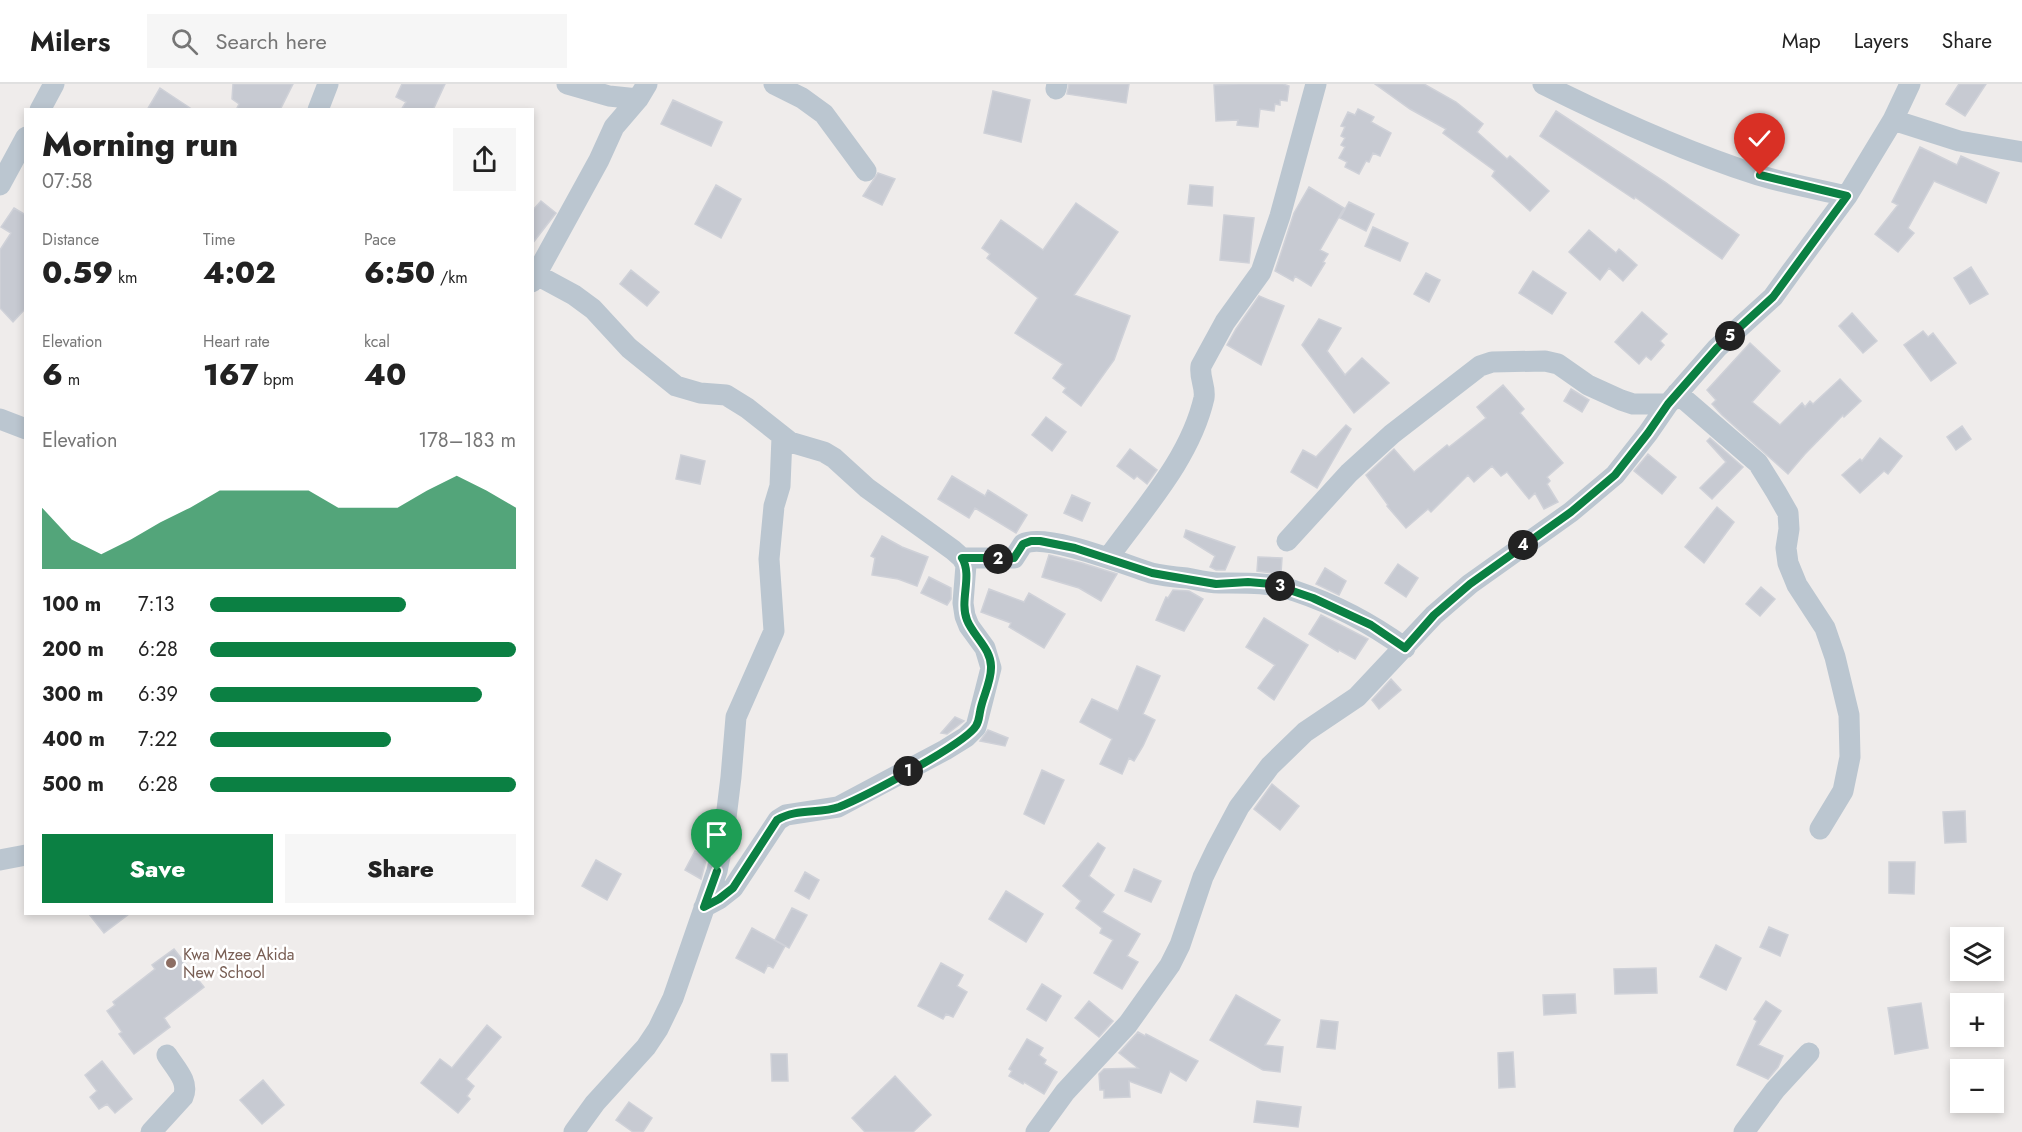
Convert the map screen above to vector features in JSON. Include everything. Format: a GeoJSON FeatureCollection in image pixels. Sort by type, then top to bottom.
{"type":"FeatureCollection","features":[{"type":"Feature","properties":{"kind":"street"},"geometry":{"type":"LineString","coordinates":[[41,108],[54,84]]}},
{"type":"Feature","properties":{"kind":"street"},"geometry":{"type":"LineString","coordinates":[[319,108],[328,84]]}},
{"type":"Feature","properties":{"kind":"street"},"geometry":{"type":"LineString","coordinates":[[567,84],[609,96],[642,92]]}},
{"type":"Feature","properties":{"kind":"street"},"geometry":{"type":"LineString","coordinates":[[774,84],[802,98],[824,114],[866,171]]}},
{"type":"Feature","properties":{"kind":"street"},"geometry":{"type":"LineString","coordinates":[[1108,558],[1189,442],[1204,398],[1201,366],[1230,314],[1261,272],[1280,216],[1316,84]]}},
{"type":"Feature","properties":{"kind":"street"},"geometry":{"type":"LineString","coordinates":[[1544,84],[1598,112],[1704,157],[1760,175],[1847,196]]}},
{"type":"Feature","properties":{"kind":"street"},"geometry":{"type":"LineString","coordinates":[[1036,1132],[1065,1092],[1128,1024],[1170,965],[1180,945],[1207,868],[1239,807],[1265,772],[1305,732],[1357,697],[1434,615],[1470,584],[1571,512],[1615,475],[1672,398],[1717,348],[1773,297],[1847,196],[1893,120],[1910,84]]}},
{"type":"Feature","properties":{"kind":"street"},"geometry":{"type":"LineString","coordinates":[[642,92],[614,127],[599,160],[535,279],[574,295],[593,309],[629,348],[676,386],[690,391],[726,395],[735,399],[790,442],[824,452],[834,458],[867,488],[962,558],[966,565],[963,603],[965,616],[969,626],[985,648],[991,668],[976,727],[966,737],[838,807],[786,815],[777,820],[733,888],[704,907]]}},
{"type":"Feature","properties":{"kind":"street"},"geometry":{"type":"LineString","coordinates":[[1893,120],[1959,141],[2022,152]]}},
{"type":"Feature","properties":{"kind":"street"},"geometry":{"type":"LineString","coordinates":[[0,185],[24,141]]}},
{"type":"Feature","properties":{"kind":"street"},"geometry":{"type":"LineString","coordinates":[[1287,541],[1349,473],[1392,434],[1480,366],[1492,362],[1545,361],[1558,364],[1588,385],[1633,404],[1672,398],[1758,463],[1788,513],[1789,529],[1786,548],[1788,563],[1797,585],[1825,628],[1835,657],[1849,715],[1850,757],[1843,791],[1820,829]]}},
{"type":"Feature","properties":{"kind":"street"},"geometry":{"type":"LineString","coordinates":[[0,419],[24,428]]}},
{"type":"Feature","properties":{"kind":"street"},"geometry":{"type":"LineString","coordinates":[[574,1132],[595,1103],[646,1047],[658,1029],[673,998],[717,871],[723,842],[736,717],[774,631],[769,559],[774,506],[780,486],[782,437]]}},
{"type":"Feature","properties":{"kind":"street"},"geometry":{"type":"LineString","coordinates":[[962,558],[1014,558],[1023,544],[1040,541],[1108,558],[1152,573],[1216,584],[1248,582],[1272,584],[1294,590],[1371,625],[1405,648]]}},
{"type":"Feature","properties":{"kind":"street"},"geometry":{"type":"LineString","coordinates":[[0,860],[24,855]]}},
{"type":"Feature","properties":{"kind":"street"},"geometry":{"type":"LineString","coordinates":[[1744,1132],[1775,1090],[1809,1053]]}},
{"type":"Feature","properties":{"kind":"street"},"geometry":{"type":"LineString","coordinates":[[151,1132],[185,1092],[185,1083],[167,1055]]}},
{"type":"Feature","properties":{"kind":"building"},"geometry":{"type":"Polygon","coordinates":[[[233,84],[293,84],[281,108],[237,108],[239,104],[232,99],[233,84]]]}},
{"type":"Feature","properties":{"kind":"building"},"geometry":{"type":"Polygon","coordinates":[[[402,84],[445,84],[434,108],[402,108],[406,102],[396,97],[402,84]]]}},
{"type":"Feature","properties":{"kind":"building"},"geometry":{"type":"Polygon","coordinates":[[[1069,84],[1129,84],[1126,103],[1067,94],[1069,84]]]}},
{"type":"Feature","properties":{"kind":"building"},"geometry":{"type":"Polygon","coordinates":[[[1375,84],[1424,84],[1456,102],[1483,124],[1477,132],[1507,159],[1510,156],[1549,191],[1530,211],[1492,176],[1495,171],[1443,133],[1446,129],[1410,109],[1375,84]]]}},
{"type":"Feature","properties":{"kind":"building"},"geometry":{"type":"Polygon","coordinates":[[[1959,84],[1986,84],[1965,116],[1946,104],[1959,84]]]}},
{"type":"Feature","properties":{"kind":"building"},"geometry":{"type":"Polygon","coordinates":[[[1214,85],[1289,86],[1287,101],[1280,100],[1280,105],[1275,104],[1274,111],[1260,109],[1258,127],[1237,125],[1238,120],[1216,121],[1214,85]]]}},
{"type":"Feature","properties":{"kind":"building"},"geometry":{"type":"Polygon","coordinates":[[[160,88],[190,108],[148,108],[160,88]]]}},
{"type":"Feature","properties":{"kind":"building"},"geometry":{"type":"Polygon","coordinates":[[[993,91],[1030,100],[1021,142],[984,133],[993,91]]]}},
{"type":"Feature","properties":{"kind":"building"},"geometry":{"type":"Polygon","coordinates":[[[673,100],[722,122],[711,146],[661,124],[673,100]]]}},
{"type":"Feature","properties":{"kind":"building"},"geometry":{"type":"Polygon","coordinates":[[[1358,109],[1374,117],[1371,122],[1391,133],[1380,156],[1373,153],[1359,174],[1345,167],[1347,162],[1339,158],[1345,147],[1341,145],[1345,138],[1341,136],[1345,127],[1341,126],[1348,112],[1355,115],[1358,109]]]}},
{"type":"Feature","properties":{"kind":"building"},"geometry":{"type":"Polygon","coordinates":[[[1556,111],[1665,182],[1739,235],[1722,259],[1635,197],[1634,199],[1540,136],[1556,111]]]}},
{"type":"Feature","properties":{"kind":"building"},"geometry":{"type":"Polygon","coordinates":[[[1920,147],[1957,165],[1961,156],[1999,173],[1986,203],[1934,181],[1908,228],[1914,233],[1898,252],[1875,234],[1898,205],[1892,202],[1920,147]]]}},
{"type":"Feature","properties":{"kind":"building"},"geometry":{"type":"Polygon","coordinates":[[[878,173],[895,179],[882,205],[863,196],[878,173]]]}},
{"type":"Feature","properties":{"kind":"building"},"geometry":{"type":"Polygon","coordinates":[[[716,185],[741,199],[721,238],[695,224],[716,185]]]}},
{"type":"Feature","properties":{"kind":"building"},"geometry":{"type":"Polygon","coordinates":[[[1190,185],[1213,187],[1212,206],[1188,204],[1190,185]]]}},
{"type":"Feature","properties":{"kind":"building"},"geometry":{"type":"Polygon","coordinates":[[[1309,187],[1344,208],[1320,250],[1328,254],[1311,286],[1295,276],[1293,281],[1275,271],[1294,213],[1309,187]]]}},
{"type":"Feature","properties":{"kind":"building"},"geometry":{"type":"Polygon","coordinates":[[[541,201],[556,213],[534,241],[534,209],[541,201]]]}},
{"type":"Feature","properties":{"kind":"building"},"geometry":{"type":"Polygon","coordinates":[[[1349,202],[1374,214],[1366,231],[1340,218],[1349,202]]]}},
{"type":"Feature","properties":{"kind":"building"},"geometry":{"type":"Polygon","coordinates":[[[1076,203],[1118,232],[1074,295],[1130,316],[1114,360],[1081,406],[1063,392],[1066,388],[1053,378],[1063,364],[1015,333],[1038,298],[987,258],[990,254],[982,248],[1001,220],[1043,250],[1076,203]]]}},
{"type":"Feature","properties":{"kind":"building"},"geometry":{"type":"Polygon","coordinates":[[[14,208],[24,214],[24,310],[13,322],[0,308],[0,250],[11,233],[1,227],[14,208]]]}},
{"type":"Feature","properties":{"kind":"building"},"geometry":{"type":"Polygon","coordinates":[[[1224,215],[1254,218],[1249,263],[1220,260],[1224,215]]]}},
{"type":"Feature","properties":{"kind":"building"},"geometry":{"type":"Polygon","coordinates":[[[1373,227],[1408,243],[1400,261],[1365,246],[1373,227]]]}},
{"type":"Feature","properties":{"kind":"building"},"geometry":{"type":"Polygon","coordinates":[[[1589,230],[1616,253],[1619,249],[1637,265],[1623,281],[1609,268],[1600,280],[1569,252],[1589,230]]]}},
{"type":"Feature","properties":{"kind":"building"},"geometry":{"type":"Polygon","coordinates":[[[1971,267],[1988,294],[1970,304],[1954,278],[1971,267]]]}},
{"type":"Feature","properties":{"kind":"building"},"geometry":{"type":"Polygon","coordinates":[[[631,270],[659,292],[647,306],[620,284],[631,270]]]}},
{"type":"Feature","properties":{"kind":"building"},"geometry":{"type":"Polygon","coordinates":[[[1533,271],[1566,293],[1552,314],[1519,293],[1533,271]]]}},
{"type":"Feature","properties":{"kind":"building"},"geometry":{"type":"Polygon","coordinates":[[[1426,273],[1440,280],[1429,302],[1414,294],[1426,273]]]}},
{"type":"Feature","properties":{"kind":"building"},"geometry":{"type":"Polygon","coordinates":[[[1259,296],[1284,306],[1261,365],[1227,345],[1259,296]]]}},
{"type":"Feature","properties":{"kind":"building"},"geometry":{"type":"Polygon","coordinates":[[[1642,312],[1667,334],[1660,341],[1664,345],[1651,360],[1646,356],[1639,364],[1615,342],[1642,312]]]}},
{"type":"Feature","properties":{"kind":"building"},"geometry":{"type":"Polygon","coordinates":[[[1852,313],[1877,341],[1863,353],[1839,326],[1852,313]]]}},
{"type":"Feature","properties":{"kind":"building"},"geometry":{"type":"Polygon","coordinates":[[[1319,319],[1341,328],[1327,351],[1345,375],[1362,358],[1389,383],[1354,413],[1302,345],[1319,319]]]}},
{"type":"Feature","properties":{"kind":"building"},"geometry":{"type":"Polygon","coordinates":[[[1923,331],[1928,337],[1933,333],[1956,363],[1931,381],[1904,345],[1923,331]]]}},
{"type":"Feature","properties":{"kind":"building"},"geometry":{"type":"Polygon","coordinates":[[[1750,343],[1780,371],[1752,402],[1780,425],[1802,403],[1805,407],[1810,401],[1813,404],[1840,379],[1861,401],[1844,417],[1843,415],[1788,474],[1722,415],[1712,404],[1716,400],[1707,390],[1750,343]]]}},
{"type":"Feature","properties":{"kind":"building"},"geometry":{"type":"Polygon","coordinates":[[[1503,385],[1524,409],[1520,413],[1563,463],[1547,477],[1550,481],[1547,484],[1558,502],[1544,509],[1535,493],[1529,499],[1507,472],[1501,476],[1492,466],[1474,482],[1468,475],[1431,512],[1428,509],[1406,528],[1387,506],[1366,475],[1394,449],[1414,472],[1447,445],[1449,447],[1486,418],[1477,407],[1503,385]]]}},
{"type":"Feature","properties":{"kind":"building"},"geometry":{"type":"Polygon","coordinates":[[[1571,389],[1589,400],[1582,412],[1564,401],[1571,389]]]}},
{"type":"Feature","properties":{"kind":"building"},"geometry":{"type":"Polygon","coordinates":[[[1046,417],[1066,432],[1052,451],[1032,435],[1046,417]]]}},
{"type":"Feature","properties":{"kind":"building"},"geometry":{"type":"Polygon","coordinates":[[[1346,425],[1351,429],[1317,488],[1291,472],[1303,450],[1316,457],[1346,425]]]}},
{"type":"Feature","properties":{"kind":"building"},"geometry":{"type":"Polygon","coordinates":[[[1962,426],[1971,439],[1956,450],[1947,437],[1962,426]]]}},
{"type":"Feature","properties":{"kind":"building"},"geometry":{"type":"Polygon","coordinates":[[[1710,438],[1743,467],[1712,499],[1700,488],[1726,462],[1707,441],[1710,438]]]}},
{"type":"Feature","properties":{"kind":"building"},"geometry":{"type":"Polygon","coordinates":[[[1880,438],[1902,456],[1888,474],[1884,471],[1860,493],[1842,475],[1860,459],[1862,461],[1880,438]]]}},
{"type":"Feature","properties":{"kind":"building"},"geometry":{"type":"Polygon","coordinates":[[[1130,449],[1157,470],[1147,484],[1137,476],[1134,479],[1117,466],[1130,449]]]}},
{"type":"Feature","properties":{"kind":"building"},"geometry":{"type":"Polygon","coordinates":[[[1648,454],[1676,477],[1662,494],[1634,471],[1648,454]]]}},
{"type":"Feature","properties":{"kind":"building"},"geometry":{"type":"Polygon","coordinates":[[[681,455],[705,461],[700,484],[676,479],[681,455]]]}},
{"type":"Feature","properties":{"kind":"building"},"geometry":{"type":"Polygon","coordinates":[[[952,476],[985,496],[988,490],[1027,515],[1016,533],[975,508],[969,518],[938,499],[952,476]]]}},
{"type":"Feature","properties":{"kind":"building"},"geometry":{"type":"Polygon","coordinates":[[[1072,495],[1090,503],[1082,521],[1064,513],[1072,495]]]}},
{"type":"Feature","properties":{"kind":"building"},"geometry":{"type":"Polygon","coordinates":[[[1717,507],[1734,522],[1704,563],[1685,547],[1717,507]]]}},
{"type":"Feature","properties":{"kind":"building"},"geometry":{"type":"Polygon","coordinates":[[[1186,530],[1235,547],[1225,570],[1210,567],[1215,556],[1184,537],[1186,530]]]}},
{"type":"Feature","properties":{"kind":"building"},"geometry":{"type":"Polygon","coordinates":[[[882,536],[928,557],[917,586],[898,579],[872,575],[875,558],[871,556],[882,536]]]}},
{"type":"Feature","properties":{"kind":"building"},"geometry":{"type":"Polygon","coordinates":[[[1049,555],[1117,574],[1101,601],[1079,588],[1042,577],[1049,555]]]}},
{"type":"Feature","properties":{"kind":"building"},"geometry":{"type":"Polygon","coordinates":[[[1258,557],[1282,558],[1281,574],[1257,571],[1258,557]]]}},
{"type":"Feature","properties":{"kind":"building"},"geometry":{"type":"Polygon","coordinates":[[[1398,564],[1418,578],[1406,597],[1385,583],[1398,564]]]}},
{"type":"Feature","properties":{"kind":"building"},"geometry":{"type":"Polygon","coordinates":[[[1325,568],[1346,581],[1339,595],[1316,584],[1325,568]]]}},
{"type":"Feature","properties":{"kind":"building"},"geometry":{"type":"Polygon","coordinates":[[[929,577],[951,588],[951,599],[947,605],[921,593],[929,577]]]}},
{"type":"Feature","properties":{"kind":"building"},"geometry":{"type":"Polygon","coordinates":[[[1761,587],[1775,599],[1760,616],[1746,604],[1761,587]]]}},
{"type":"Feature","properties":{"kind":"building"},"geometry":{"type":"Polygon","coordinates":[[[989,589],[1024,602],[1029,593],[1065,614],[1044,648],[1009,627],[1011,623],[981,612],[989,589]]]}},
{"type":"Feature","properties":{"kind":"building"},"geometry":{"type":"Polygon","coordinates":[[[1173,590],[1189,591],[1203,599],[1184,631],[1156,620],[1166,597],[1168,598],[1173,590]]]}},
{"type":"Feature","properties":{"kind":"building"},"geometry":{"type":"Polygon","coordinates":[[[1321,615],[1368,639],[1355,659],[1339,650],[1338,652],[1309,634],[1321,615]]]}},
{"type":"Feature","properties":{"kind":"building"},"geometry":{"type":"Polygon","coordinates":[[[1264,618],[1308,645],[1274,700],[1258,688],[1275,665],[1246,647],[1264,618]]]}},
{"type":"Feature","properties":{"kind":"building"},"geometry":{"type":"Polygon","coordinates":[[[1137,666],[1160,676],[1143,714],[1155,720],[1134,761],[1129,758],[1122,774],[1100,764],[1112,739],[1080,722],[1092,699],[1118,711],[1137,666]]]}},
{"type":"Feature","properties":{"kind":"building"},"geometry":{"type":"Polygon","coordinates":[[[1391,679],[1401,690],[1379,709],[1372,700],[1391,679]]]}},
{"type":"Feature","properties":{"kind":"building"},"geometry":{"type":"Polygon","coordinates":[[[955,717],[964,721],[947,734],[941,733],[955,717]]]}},
{"type":"Feature","properties":{"kind":"building"},"geometry":{"type":"Polygon","coordinates":[[[988,730],[1008,738],[1005,746],[980,741],[988,730]]]}},
{"type":"Feature","properties":{"kind":"building"},"geometry":{"type":"Polygon","coordinates":[[[1042,770],[1064,780],[1044,824],[1024,814],[1042,770]]]}},
{"type":"Feature","properties":{"kind":"building"},"geometry":{"type":"Polygon","coordinates":[[[1272,784],[1299,806],[1280,830],[1254,809],[1272,784]]]}},
{"type":"Feature","properties":{"kind":"building"},"geometry":{"type":"Polygon","coordinates":[[[1965,811],[1966,842],[1945,843],[1943,812],[1965,811]]]}},
{"type":"Feature","properties":{"kind":"building"},"geometry":{"type":"Polygon","coordinates":[[[1098,843],[1105,848],[1089,876],[1114,895],[1102,912],[1140,934],[1127,956],[1138,962],[1122,989],[1094,973],[1113,940],[1100,933],[1102,928],[1076,908],[1081,901],[1063,886],[1098,843]]]}},
{"type":"Feature","properties":{"kind":"building"},"geometry":{"type":"Polygon","coordinates":[[[695,851],[707,857],[701,879],[685,870],[695,851]]]}},
{"type":"Feature","properties":{"kind":"building"},"geometry":{"type":"Polygon","coordinates":[[[596,860],[621,874],[607,900],[582,886],[596,860]]]}},
{"type":"Feature","properties":{"kind":"building"},"geometry":{"type":"Polygon","coordinates":[[[1889,862],[1915,862],[1914,894],[1889,893],[1889,862]]]}},
{"type":"Feature","properties":{"kind":"building"},"geometry":{"type":"Polygon","coordinates":[[[1134,869],[1161,881],[1151,902],[1125,891],[1134,869]]]}},
{"type":"Feature","properties":{"kind":"building"},"geometry":{"type":"Polygon","coordinates":[[[805,872],[819,880],[809,899],[795,891],[805,872]]]}},
{"type":"Feature","properties":{"kind":"building"},"geometry":{"type":"Polygon","coordinates":[[[1006,891],[1043,914],[1026,942],[989,919],[1006,891]]]}},
{"type":"Feature","properties":{"kind":"building"},"geometry":{"type":"Polygon","coordinates":[[[792,908],[807,915],[789,948],[775,940],[792,908]]]}},
{"type":"Feature","properties":{"kind":"building"},"geometry":{"type":"Polygon","coordinates":[[[90,915],[128,915],[104,933],[90,915]]]}},
{"type":"Feature","properties":{"kind":"building"},"geometry":{"type":"Polygon","coordinates":[[[1769,927],[1788,935],[1780,956],[1760,947],[1769,927]]]}},
{"type":"Feature","properties":{"kind":"building"},"geometry":{"type":"Polygon","coordinates":[[[752,928],[785,946],[773,968],[768,965],[764,973],[736,958],[752,928]]]}},
{"type":"Feature","properties":{"kind":"building"},"geometry":{"type":"Polygon","coordinates":[[[1716,945],[1741,958],[1726,990],[1700,977],[1716,945]]]}},
{"type":"Feature","properties":{"kind":"building"},"geometry":{"type":"Polygon","coordinates":[[[174,949],[204,987],[164,1018],[170,1027],[134,1054],[119,1034],[122,1032],[107,1011],[115,1005],[113,1002],[155,969],[152,965],[174,949]]]}},
{"type":"Feature","properties":{"kind":"building"},"geometry":{"type":"Polygon","coordinates":[[[941,963],[963,975],[957,986],[967,992],[953,1017],[946,1014],[943,1019],[918,1006],[941,963]]]}},
{"type":"Feature","properties":{"kind":"building"},"geometry":{"type":"Polygon","coordinates":[[[1656,968],[1657,993],[1615,994],[1614,969],[1656,968]]]}},
{"type":"Feature","properties":{"kind":"building"},"geometry":{"type":"Polygon","coordinates":[[[1042,984],[1061,996],[1046,1021],[1027,1009],[1042,984]]]}},
{"type":"Feature","properties":{"kind":"building"},"geometry":{"type":"Polygon","coordinates":[[[1575,994],[1576,1013],[1544,1015],[1543,995],[1575,994]]]}},
{"type":"Feature","properties":{"kind":"building"},"geometry":{"type":"Polygon","coordinates":[[[1236,995],[1280,1020],[1265,1045],[1283,1047],[1280,1072],[1263,1070],[1210,1040],[1236,995]]]}},
{"type":"Feature","properties":{"kind":"building"},"geometry":{"type":"Polygon","coordinates":[[[1089,1001],[1113,1021],[1099,1037],[1075,1018],[1089,1001]]]}},
{"type":"Feature","properties":{"kind":"building"},"geometry":{"type":"Polygon","coordinates":[[[1766,1001],[1781,1011],[1758,1045],[1783,1056],[1778,1067],[1768,1079],[1737,1065],[1757,1021],[1754,1019],[1766,1001]]]}},
{"type":"Feature","properties":{"kind":"building"},"geometry":{"type":"Polygon","coordinates":[[[1921,1003],[1928,1048],[1895,1054],[1888,1008],[1921,1003]]]}},
{"type":"Feature","properties":{"kind":"building"},"geometry":{"type":"Polygon","coordinates":[[[1321,1020],[1338,1022],[1335,1049],[1317,1047],[1321,1020]]]}},
{"type":"Feature","properties":{"kind":"building"},"geometry":{"type":"Polygon","coordinates":[[[487,1025],[501,1037],[466,1079],[474,1086],[467,1096],[470,1099],[458,1113],[421,1083],[440,1059],[452,1068],[487,1025]]]}},
{"type":"Feature","properties":{"kind":"building"},"geometry":{"type":"Polygon","coordinates":[[[1138,1032],[1198,1061],[1186,1081],[1170,1071],[1161,1093],[1129,1081],[1130,1097],[1104,1098],[1104,1090],[1100,1090],[1099,1074],[1104,1069],[1138,1068],[1119,1053],[1138,1032]]]}},
{"type":"Feature","properties":{"kind":"building"},"geometry":{"type":"Polygon","coordinates":[[[1027,1039],[1043,1048],[1039,1055],[1046,1060],[1044,1064],[1057,1072],[1044,1094],[1009,1076],[1012,1071],[1009,1069],[1027,1039]]]}},
{"type":"Feature","properties":{"kind":"building"},"geometry":{"type":"Polygon","coordinates":[[[1513,1052],[1515,1087],[1499,1088],[1498,1053],[1513,1052]]]}},
{"type":"Feature","properties":{"kind":"building"},"geometry":{"type":"Polygon","coordinates":[[[771,1054],[787,1054],[788,1081],[772,1081],[771,1054]]]}},
{"type":"Feature","properties":{"kind":"building"},"geometry":{"type":"Polygon","coordinates":[[[102,1061],[132,1099],[115,1113],[107,1104],[99,1109],[90,1097],[97,1091],[85,1075],[102,1061]]]}},
{"type":"Feature","properties":{"kind":"building"},"geometry":{"type":"Polygon","coordinates":[[[895,1076],[931,1115],[913,1132],[865,1132],[852,1118],[895,1076]]]}},
{"type":"Feature","properties":{"kind":"building"},"geometry":{"type":"Polygon","coordinates":[[[263,1080],[284,1105],[262,1124],[240,1100],[263,1080]]]}},
{"type":"Feature","properties":{"kind":"building"},"geometry":{"type":"Polygon","coordinates":[[[1257,1101],[1301,1107],[1298,1127],[1254,1122],[1257,1101]]]}},
{"type":"Feature","properties":{"kind":"building"},"geometry":{"type":"Polygon","coordinates":[[[629,1102],[652,1118],[643,1132],[633,1132],[616,1120],[629,1102]]]}},
{"type":"Feature","properties":{"kind":"place","name":"Kwa Mzee Akida New School"},"geometry":{"type":"Point","coordinates":[171,963]}},
{"type":"Feature","properties":{"kind":"route"},"geometry":{"type":"LineString","coordinates":[[717,871],[704,907],[733,888],[777,820],[786,815],[838,807],[945,750],[966,737],[976,727],[991,668],[990,658],[965,616],[963,603],[966,565],[962,558],[1014,558],[1023,544],[1040,541],[1075,548],[1152,573],[1216,584],[1248,582],[1272,584],[1294,590],[1371,625],[1405,648],[1434,615],[1470,584],[1571,512],[1615,475],[1668,404],[1717,348],[1773,297],[1847,196],[1760,175]]}}]}
